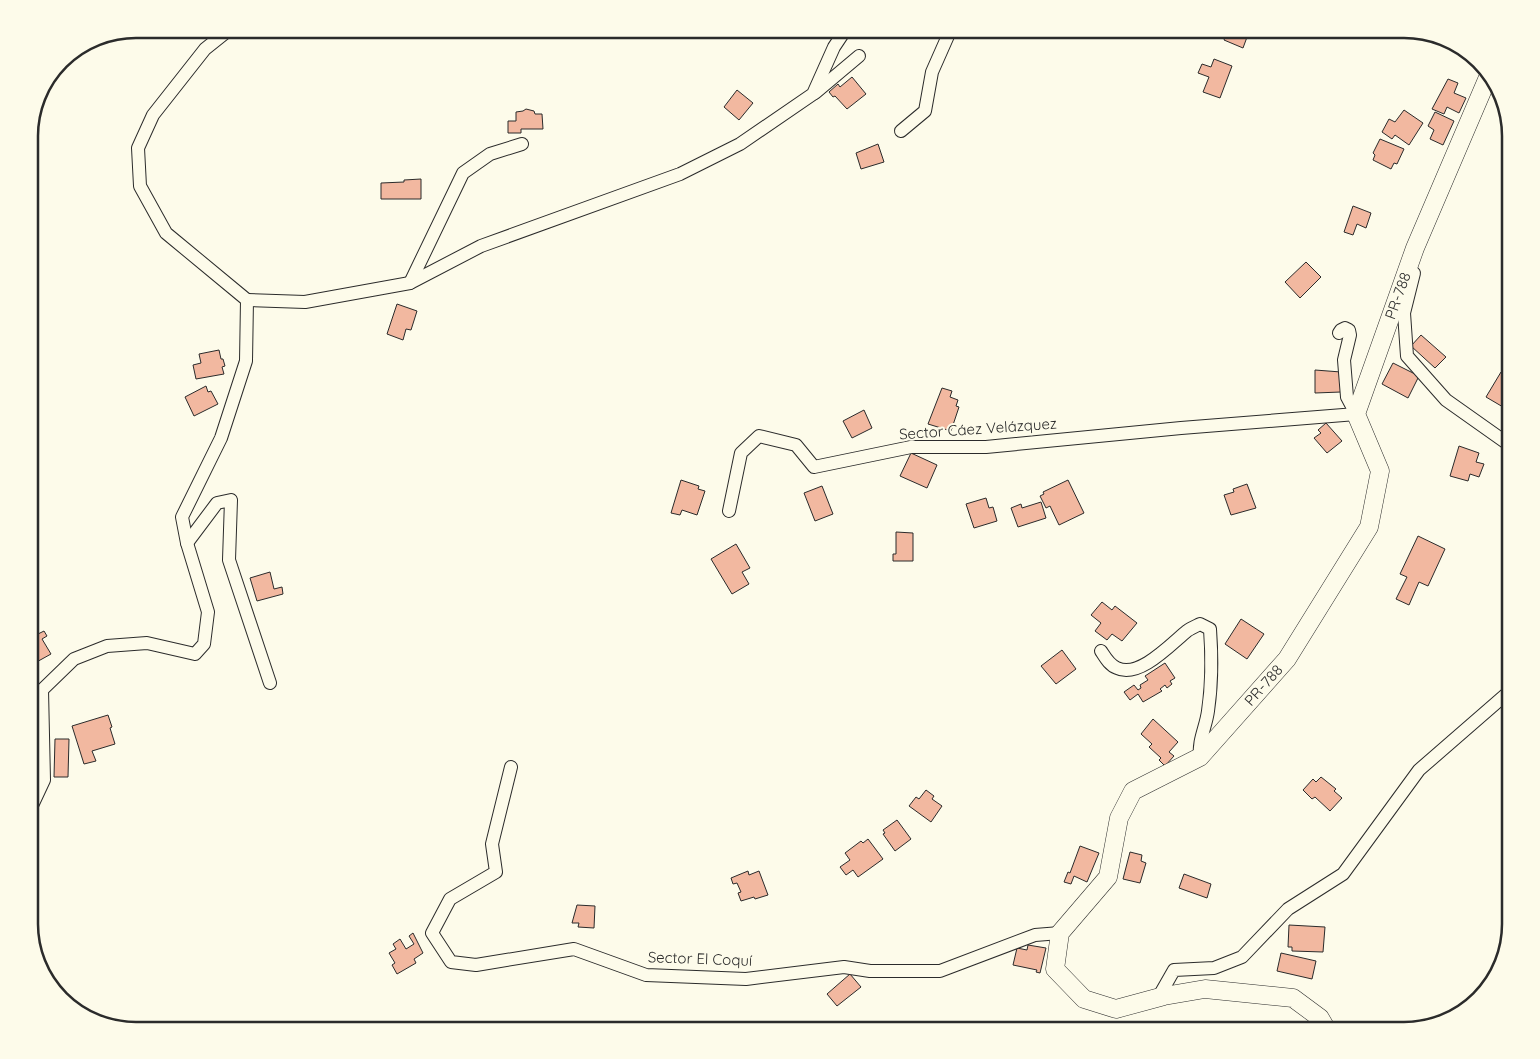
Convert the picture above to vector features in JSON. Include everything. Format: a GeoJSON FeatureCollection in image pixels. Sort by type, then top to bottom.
{"type":"FeatureCollection","features":[{"type":"Feature","properties":{"kind":"street"},"geometry":{"type":"LineString","coordinates":[[219,38],[205,49],[153,115],[138,148],[140,186],[166,233],[247,300],[305,302],[410,283],[481,246],[680,174],[740,144],[813,94],[859,56]]}},
{"type":"Feature","properties":{"kind":"street"},"geometry":{"type":"LineString","coordinates":[[813,94],[840,38]]}},
{"type":"Feature","properties":{"kind":"street"},"geometry":{"type":"LineString","coordinates":[[901,131],[925,112],[932,72],[947,38]]}},
{"type":"Feature","properties":{"kind":"street","name":"PR-788"},"geometry":{"type":"LineString","coordinates":[[1060,933],[1108,877],[1119,818],[1133,791],[1200,757],[1287,659],[1369,527],[1380,471],[1356,414],[1415,248],[1486,81]]}},
{"type":"Feature","properties":{"kind":"street"},"geometry":{"type":"LineString","coordinates":[[410,283],[463,172],[490,154],[522,144]]}},
{"type":"Feature","properties":{"kind":"street"},"geometry":{"type":"LineString","coordinates":[[1415,248],[1416,260],[1404,314],[1407,356],[1446,400],[1502,440]]}},
{"type":"Feature","properties":{"kind":"street"},"geometry":{"type":"LineString","coordinates":[[38,793],[44,780],[42,690],[74,659],[107,646],[147,643],[195,654],[204,644],[208,612],[187,543],[182,517],[221,438],[246,361],[247,300]]}},
{"type":"Feature","properties":{"kind":"street"},"geometry":{"type":"LineString","coordinates":[[1339,334],[1345,328],[1349,330],[1350,335],[1344,360],[1347,397],[1356,414]]}},
{"type":"Feature","properties":{"kind":"street","name":"Sector Cáez Velázquez"},"geometry":{"type":"LineString","coordinates":[[729,511],[741,453],[759,436],[796,445],[814,467],[911,447],[986,447],[1181,428],[1356,414]]}},
{"type":"Feature","properties":{"kind":"street"},"geometry":{"type":"LineString","coordinates":[[187,543],[217,503],[231,500],[229,560],[270,683]]}},
{"type":"Feature","properties":{"kind":"street"},"geometry":{"type":"LineString","coordinates":[[1101,651],[1109,662],[1118,669],[1131,671],[1157,657],[1188,630],[1200,624],[1210,629],[1211,678],[1208,712],[1199,746],[1200,757]]}},
{"type":"Feature","properties":{"kind":"street"},"geometry":{"type":"LineString","coordinates":[[1164,996],[1162,991],[1174,970],[1214,968],[1242,957],[1288,909],[1343,874],[1419,770],[1502,698]]}},
{"type":"Feature","properties":{"kind":"street","name":"Sector El Coquí"},"geometry":{"type":"LineString","coordinates":[[511,767],[492,844],[496,872],[450,899],[432,932],[451,962],[476,965],[574,949],[646,975],[746,979],[844,966],[870,971],[940,970],[1035,935],[1060,933]]}},
{"type":"Feature","properties":{"kind":"street"},"geometry":{"type":"LineString","coordinates":[[1060,933],[1056,969],[1084,999],[1116,1009],[1164,996],[1205,989],[1293,998],[1323,1022]]}},
{"type":"Feature","properties":{"kind":"building"},"geometry":{"type":"Polygon","coordinates":[[[1225,38],[1247,38],[1243,48],[1224,40],[1225,38]]]}},
{"type":"Feature","properties":{"kind":"building"},"geometry":{"type":"Polygon","coordinates":[[[1214,59],[1232,66],[1220,98],[1203,92],[1209,77],[1198,73],[1202,64],[1211,67],[1214,59]]]}},
{"type":"Feature","properties":{"kind":"building"},"geometry":{"type":"Polygon","coordinates":[[[852,77],[866,94],[847,109],[829,92],[838,84],[840,87],[852,77]]]}},
{"type":"Feature","properties":{"kind":"building"},"geometry":{"type":"Polygon","coordinates":[[[1448,79],[1458,83],[1454,93],[1466,98],[1459,113],[1447,107],[1444,114],[1432,109],[1448,79]]]}},
{"type":"Feature","properties":{"kind":"building"},"geometry":{"type":"Polygon","coordinates":[[[737,90],[753,103],[739,120],[724,107],[737,90]]]}},
{"type":"Feature","properties":{"kind":"building"},"geometry":{"type":"Polygon","coordinates":[[[526,109],[534,111],[535,114],[542,114],[543,129],[521,129],[521,133],[508,133],[508,121],[516,121],[516,112],[526,109]]]}},
{"type":"Feature","properties":{"kind":"building"},"geometry":{"type":"Polygon","coordinates":[[[1404,110],[1423,123],[1409,145],[1395,135],[1392,139],[1382,132],[1389,119],[1395,122],[1404,110]]]}},
{"type":"Feature","properties":{"kind":"building"},"geometry":{"type":"Polygon","coordinates":[[[1435,112],[1454,121],[1443,145],[1430,139],[1434,130],[1428,126],[1435,112]]]}},
{"type":"Feature","properties":{"kind":"building"},"geometry":{"type":"Polygon","coordinates":[[[1380,139],[1404,149],[1397,164],[1394,163],[1391,169],[1373,160],[1375,155],[1373,153],[1380,139]]]}},
{"type":"Feature","properties":{"kind":"building"},"geometry":{"type":"Polygon","coordinates":[[[878,144],[884,162],[861,169],[856,153],[878,144]]]}},
{"type":"Feature","properties":{"kind":"building"},"geometry":{"type":"Polygon","coordinates":[[[421,179],[421,199],[381,199],[381,183],[421,179]]]}},
{"type":"Feature","properties":{"kind":"building"},"geometry":{"type":"Polygon","coordinates":[[[1353,206],[1371,213],[1366,228],[1357,224],[1353,235],[1344,232],[1353,206]]]}},
{"type":"Feature","properties":{"kind":"building"},"geometry":{"type":"Polygon","coordinates":[[[1306,262],[1321,277],[1300,298],[1285,282],[1306,262]]]}},
{"type":"Feature","properties":{"kind":"building"},"geometry":{"type":"Polygon","coordinates":[[[397,304],[417,311],[411,330],[406,329],[403,340],[387,334],[397,304]]]}},
{"type":"Feature","properties":{"kind":"building"},"geometry":{"type":"Polygon","coordinates":[[[1421,335],[1446,357],[1435,368],[1411,346],[1421,335]]]}},
{"type":"Feature","properties":{"kind":"building"},"geometry":{"type":"Polygon","coordinates":[[[219,350],[225,366],[222,367],[224,374],[196,379],[193,365],[201,363],[199,354],[219,350]]]}},
{"type":"Feature","properties":{"kind":"building"},"geometry":{"type":"Polygon","coordinates":[[[1393,363],[1419,376],[1408,398],[1382,384],[1393,363]]]}},
{"type":"Feature","properties":{"kind":"building"},"geometry":{"type":"Polygon","coordinates":[[[1315,370],[1341,372],[1341,392],[1315,393],[1315,370]]]}},
{"type":"Feature","properties":{"kind":"building"},"geometry":{"type":"Polygon","coordinates":[[[1501,372],[1502,373],[1502,406],[1486,397],[1501,372]]]}},
{"type":"Feature","properties":{"kind":"building"},"geometry":{"type":"Polygon","coordinates":[[[206,386],[208,392],[211,391],[218,404],[194,416],[185,397],[206,386]]]}},
{"type":"Feature","properties":{"kind":"building"},"geometry":{"type":"Polygon","coordinates":[[[942,388],[952,391],[950,397],[958,400],[956,406],[959,407],[951,431],[928,424],[942,388]]]}},
{"type":"Feature","properties":{"kind":"building"},"geometry":{"type":"Polygon","coordinates":[[[864,410],[872,428],[852,438],[843,421],[864,410]]]}},
{"type":"Feature","properties":{"kind":"building"},"geometry":{"type":"Polygon","coordinates":[[[1326,423],[1342,441],[1327,453],[1314,438],[1321,433],[1318,430],[1326,423]]]}},
{"type":"Feature","properties":{"kind":"building"},"geometry":{"type":"Polygon","coordinates":[[[1459,446],[1479,453],[1476,462],[1484,464],[1479,477],[1470,474],[1468,481],[1450,476],[1459,446]]]}},
{"type":"Feature","properties":{"kind":"building"},"geometry":{"type":"Polygon","coordinates":[[[911,453],[937,465],[927,488],[900,476],[911,453]]]}},
{"type":"Feature","properties":{"kind":"building"},"geometry":{"type":"Polygon","coordinates":[[[681,480],[699,486],[698,489],[705,491],[697,515],[682,510],[680,515],[671,513],[681,480]]]}},
{"type":"Feature","properties":{"kind":"building"},"geometry":{"type":"Polygon","coordinates":[[[1068,480],[1084,513],[1059,525],[1050,506],[1046,508],[1040,496],[1044,494],[1043,492],[1068,480]]]}},
{"type":"Feature","properties":{"kind":"building"},"geometry":{"type":"Polygon","coordinates":[[[1247,484],[1256,508],[1231,515],[1224,495],[1234,492],[1233,489],[1247,484]]]}},
{"type":"Feature","properties":{"kind":"building"},"geometry":{"type":"Polygon","coordinates":[[[822,486],[833,514],[815,521],[804,493],[822,486]]]}},
{"type":"Feature","properties":{"kind":"building"},"geometry":{"type":"Polygon","coordinates":[[[986,498],[989,508],[993,507],[997,521],[974,528],[966,504],[986,498]]]}},
{"type":"Feature","properties":{"kind":"building"},"geometry":{"type":"Polygon","coordinates":[[[1041,502],[1046,518],[1018,527],[1011,508],[1021,504],[1022,508],[1041,502]]]}},
{"type":"Feature","properties":{"kind":"building"},"geometry":{"type":"Polygon","coordinates":[[[896,532],[913,533],[913,561],[893,561],[893,554],[896,554],[896,532]]]}},
{"type":"Feature","properties":{"kind":"building"},"geometry":{"type":"Polygon","coordinates":[[[1418,536],[1445,549],[1428,586],[1419,582],[1409,605],[1396,599],[1407,577],[1400,574],[1418,536]]]}},
{"type":"Feature","properties":{"kind":"building"},"geometry":{"type":"Polygon","coordinates":[[[736,544],[750,568],[742,572],[749,584],[732,594],[711,559],[736,544]]]}},
{"type":"Feature","properties":{"kind":"building"},"geometry":{"type":"Polygon","coordinates":[[[270,572],[274,589],[282,587],[283,594],[257,601],[250,578],[270,572]]]}},
{"type":"Feature","properties":{"kind":"building"},"geometry":{"type":"Polygon","coordinates":[[[1102,602],[1112,610],[1115,606],[1137,623],[1122,641],[1112,634],[1107,640],[1095,631],[1101,623],[1091,615],[1102,602]]]}},
{"type":"Feature","properties":{"kind":"building"},"geometry":{"type":"Polygon","coordinates":[[[1241,619],[1264,634],[1247,659],[1225,644],[1241,619]]]}},
{"type":"Feature","properties":{"kind":"building"},"geometry":{"type":"Polygon","coordinates":[[[44,631],[47,636],[42,639],[51,654],[38,661],[38,634],[44,631]]]}},
{"type":"Feature","properties":{"kind":"building"},"geometry":{"type":"Polygon","coordinates":[[[1062,650],[1076,669],[1056,684],[1041,666],[1062,650]]]}},
{"type":"Feature","properties":{"kind":"building"},"geometry":{"type":"Polygon","coordinates":[[[1165,663],[1175,678],[1170,681],[1172,684],[1167,688],[1165,685],[1160,689],[1162,691],[1143,702],[1138,694],[1130,700],[1124,692],[1134,685],[1138,690],[1141,688],[1140,685],[1148,680],[1145,676],[1165,663]]]}},
{"type":"Feature","properties":{"kind":"building"},"geometry":{"type":"Polygon","coordinates":[[[108,715],[115,744],[92,751],[96,761],[84,764],[72,726],[108,715]]]}},
{"type":"Feature","properties":{"kind":"building"},"geometry":{"type":"Polygon","coordinates":[[[1153,719],[1178,742],[1169,752],[1174,756],[1165,766],[1159,760],[1161,758],[1149,747],[1152,744],[1141,734],[1153,719]]]}},
{"type":"Feature","properties":{"kind":"building"},"geometry":{"type":"Polygon","coordinates":[[[55,739],[69,739],[68,777],[54,777],[55,739]]]}},
{"type":"Feature","properties":{"kind":"building"},"geometry":{"type":"Polygon","coordinates":[[[1321,777],[1336,789],[1334,791],[1342,798],[1330,811],[1315,797],[1312,799],[1303,790],[1313,779],[1316,782],[1321,777]]]}},
{"type":"Feature","properties":{"kind":"building"},"geometry":{"type":"Polygon","coordinates":[[[926,790],[934,796],[932,799],[942,806],[931,822],[909,806],[916,797],[919,799],[926,790]]]}},
{"type":"Feature","properties":{"kind":"building"},"geometry":{"type":"Polygon","coordinates":[[[897,820],[911,839],[895,851],[883,834],[885,833],[883,830],[897,820]]]}},
{"type":"Feature","properties":{"kind":"building"},"geometry":{"type":"Polygon","coordinates":[[[868,839],[883,859],[858,877],[853,870],[846,875],[840,867],[850,860],[845,853],[861,841],[863,843],[868,839]]]}},
{"type":"Feature","properties":{"kind":"building"},"geometry":{"type":"Polygon","coordinates":[[[1080,846],[1099,853],[1087,882],[1074,876],[1071,884],[1064,882],[1068,872],[1070,873],[1080,846]]]}},
{"type":"Feature","properties":{"kind":"building"},"geometry":{"type":"Polygon","coordinates":[[[1130,852],[1142,855],[1141,861],[1146,863],[1140,883],[1123,879],[1130,852]]]}},
{"type":"Feature","properties":{"kind":"building"},"geometry":{"type":"Polygon","coordinates":[[[748,871],[749,875],[759,871],[768,895],[741,901],[738,893],[741,892],[737,883],[733,884],[731,878],[748,871]]]}},
{"type":"Feature","properties":{"kind":"building"},"geometry":{"type":"Polygon","coordinates":[[[1184,874],[1211,884],[1207,898],[1179,888],[1184,874]]]}},
{"type":"Feature","properties":{"kind":"building"},"geometry":{"type":"Polygon","coordinates":[[[577,905],[595,906],[594,928],[578,927],[579,923],[572,923],[577,905]]]}},
{"type":"Feature","properties":{"kind":"building"},"geometry":{"type":"Polygon","coordinates":[[[1289,925],[1325,927],[1323,952],[1292,951],[1292,947],[1288,947],[1289,925]]]}},
{"type":"Feature","properties":{"kind":"building"},"geometry":{"type":"Polygon","coordinates":[[[413,933],[423,953],[414,959],[416,963],[397,974],[392,965],[395,963],[389,953],[396,949],[393,944],[400,939],[406,949],[414,944],[409,936],[413,933]]]}},
{"type":"Feature","properties":{"kind":"building"},"geometry":{"type":"Polygon","coordinates":[[[1028,945],[1046,948],[1040,973],[1036,972],[1037,970],[1013,965],[1017,948],[1027,950],[1028,945]]]}},
{"type":"Feature","properties":{"kind":"building"},"geometry":{"type":"Polygon","coordinates":[[[1281,953],[1316,961],[1312,979],[1277,971],[1281,953]]]}},
{"type":"Feature","properties":{"kind":"building"},"geometry":{"type":"Polygon","coordinates":[[[850,974],[861,987],[837,1006],[827,994],[850,974]]]}}]}
